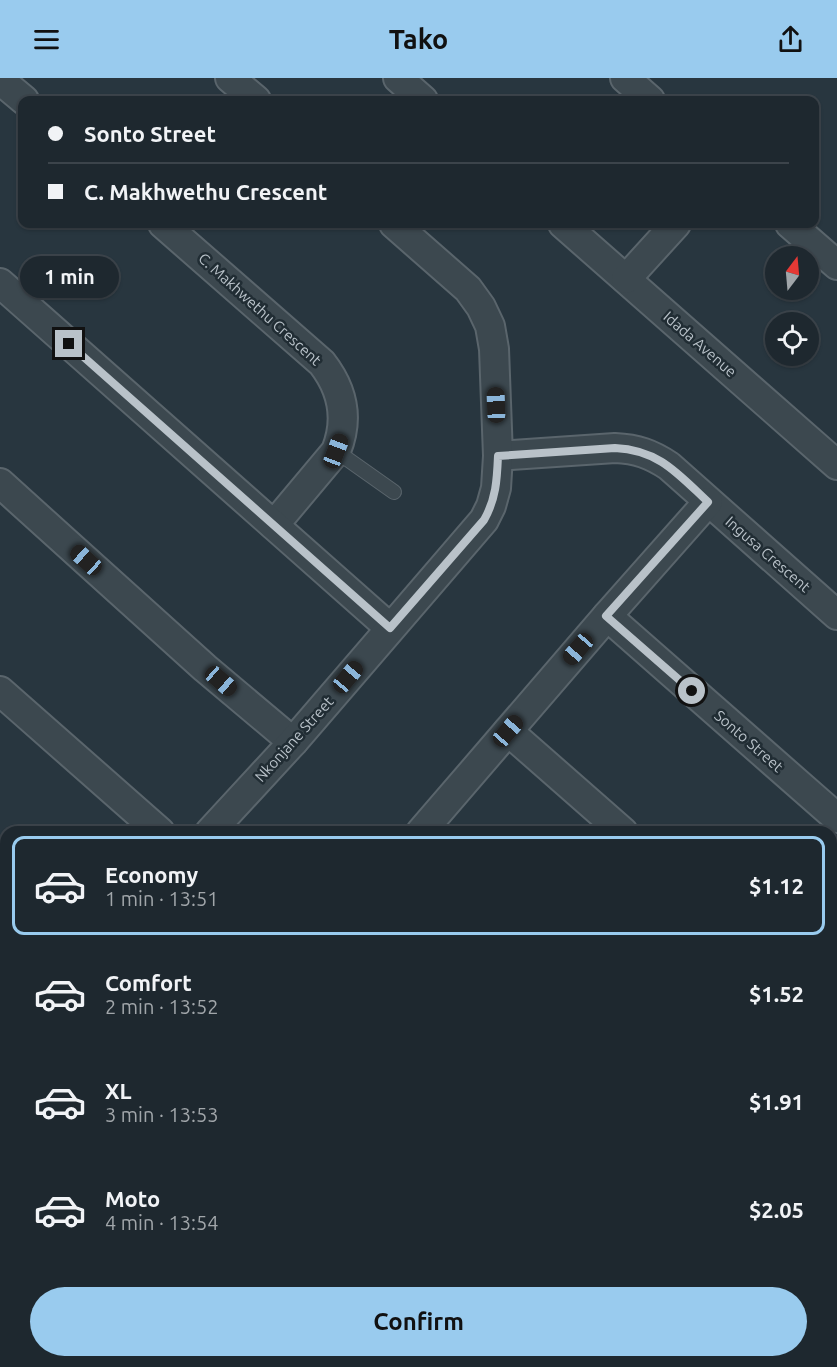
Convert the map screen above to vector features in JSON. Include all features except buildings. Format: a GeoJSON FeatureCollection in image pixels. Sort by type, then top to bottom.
{"type":"FeatureCollection","features":[{"type":"Feature","properties":{"kind":"street"},"geometry":{"type":"LineString","coordinates":[[230,78],[251,96]]}},
{"type":"Feature","properties":{"kind":"street"},"geometry":{"type":"LineString","coordinates":[[398,78],[418,96]]}},
{"type":"Feature","properties":{"kind":"street"},"geometry":{"type":"LineString","coordinates":[[625,78],[645,96]]}},
{"type":"Feature","properties":{"kind":"street"},"geometry":{"type":"LineString","coordinates":[[0,80],[19,96]]}},
{"type":"Feature","properties":{"kind":"street","name":"C. Makhwethu Crescent"},"geometry":{"type":"LineString","coordinates":[[168,228],[322,363],[335,380],[344,420],[342,437],[336,451],[274,525]]}},
{"type":"Feature","properties":{"kind":"street","name":"Nkonjane Street"},"geometry":{"type":"LineString","coordinates":[[216,826],[293,742],[484,520],[491,506],[496,488],[498,456],[494,349],[490,326],[481,307],[468,289],[399,228]]}},
{"type":"Feature","properties":{"kind":"street","name":"Idada Avenue"},"geometry":{"type":"LineString","coordinates":[[568,228],[837,465]]}},
{"type":"Feature","properties":{"kind":"street"},"geometry":{"type":"LineString","coordinates":[[626,279],[672,228]]}},
{"type":"Feature","properties":{"kind":"street"},"geometry":{"type":"LineString","coordinates":[[794,228],[837,265]]}},
{"type":"Feature","properties":{"kind":"street"},"geometry":{"type":"LineString","coordinates":[[0,283],[390,628]]}},
{"type":"Feature","properties":{"kind":"street","name":"Ingusa Crescent"},"geometry":{"type":"LineString","coordinates":[[498,456],[615,448],[633,448],[651,454],[669,466],[837,615]]}},
{"type":"Feature","properties":{"kind":"street"},"geometry":{"type":"LineString","coordinates":[[0,483],[205,668],[293,742]]}},
{"type":"Feature","properties":{"kind":"street"},"geometry":{"type":"LineString","coordinates":[[426,826],[606,616],[708,502]]}},
{"type":"Feature","properties":{"kind":"street","name":"Sonto Street"},"geometry":{"type":"LineString","coordinates":[[606,616],[837,818]]}},
{"type":"Feature","properties":{"kind":"street"},"geometry":{"type":"LineString","coordinates":[[0,691],[153,826]]}},
{"type":"Feature","properties":{"kind":"street"},"geometry":{"type":"LineString","coordinates":[[508,731],[616,826]]}},
{"type":"Feature","properties":{"kind":"lane"},"geometry":{"type":"LineString","coordinates":[[336,451],[394,492]]}},
{"type":"Feature","properties":{"kind":"route"},"geometry":{"type":"LineString","coordinates":[[69,344],[390,628],[484,520],[496,488],[498,456],[615,448],[633,448],[651,454],[669,466],[708,502],[606,616],[692,691]]}}]}
